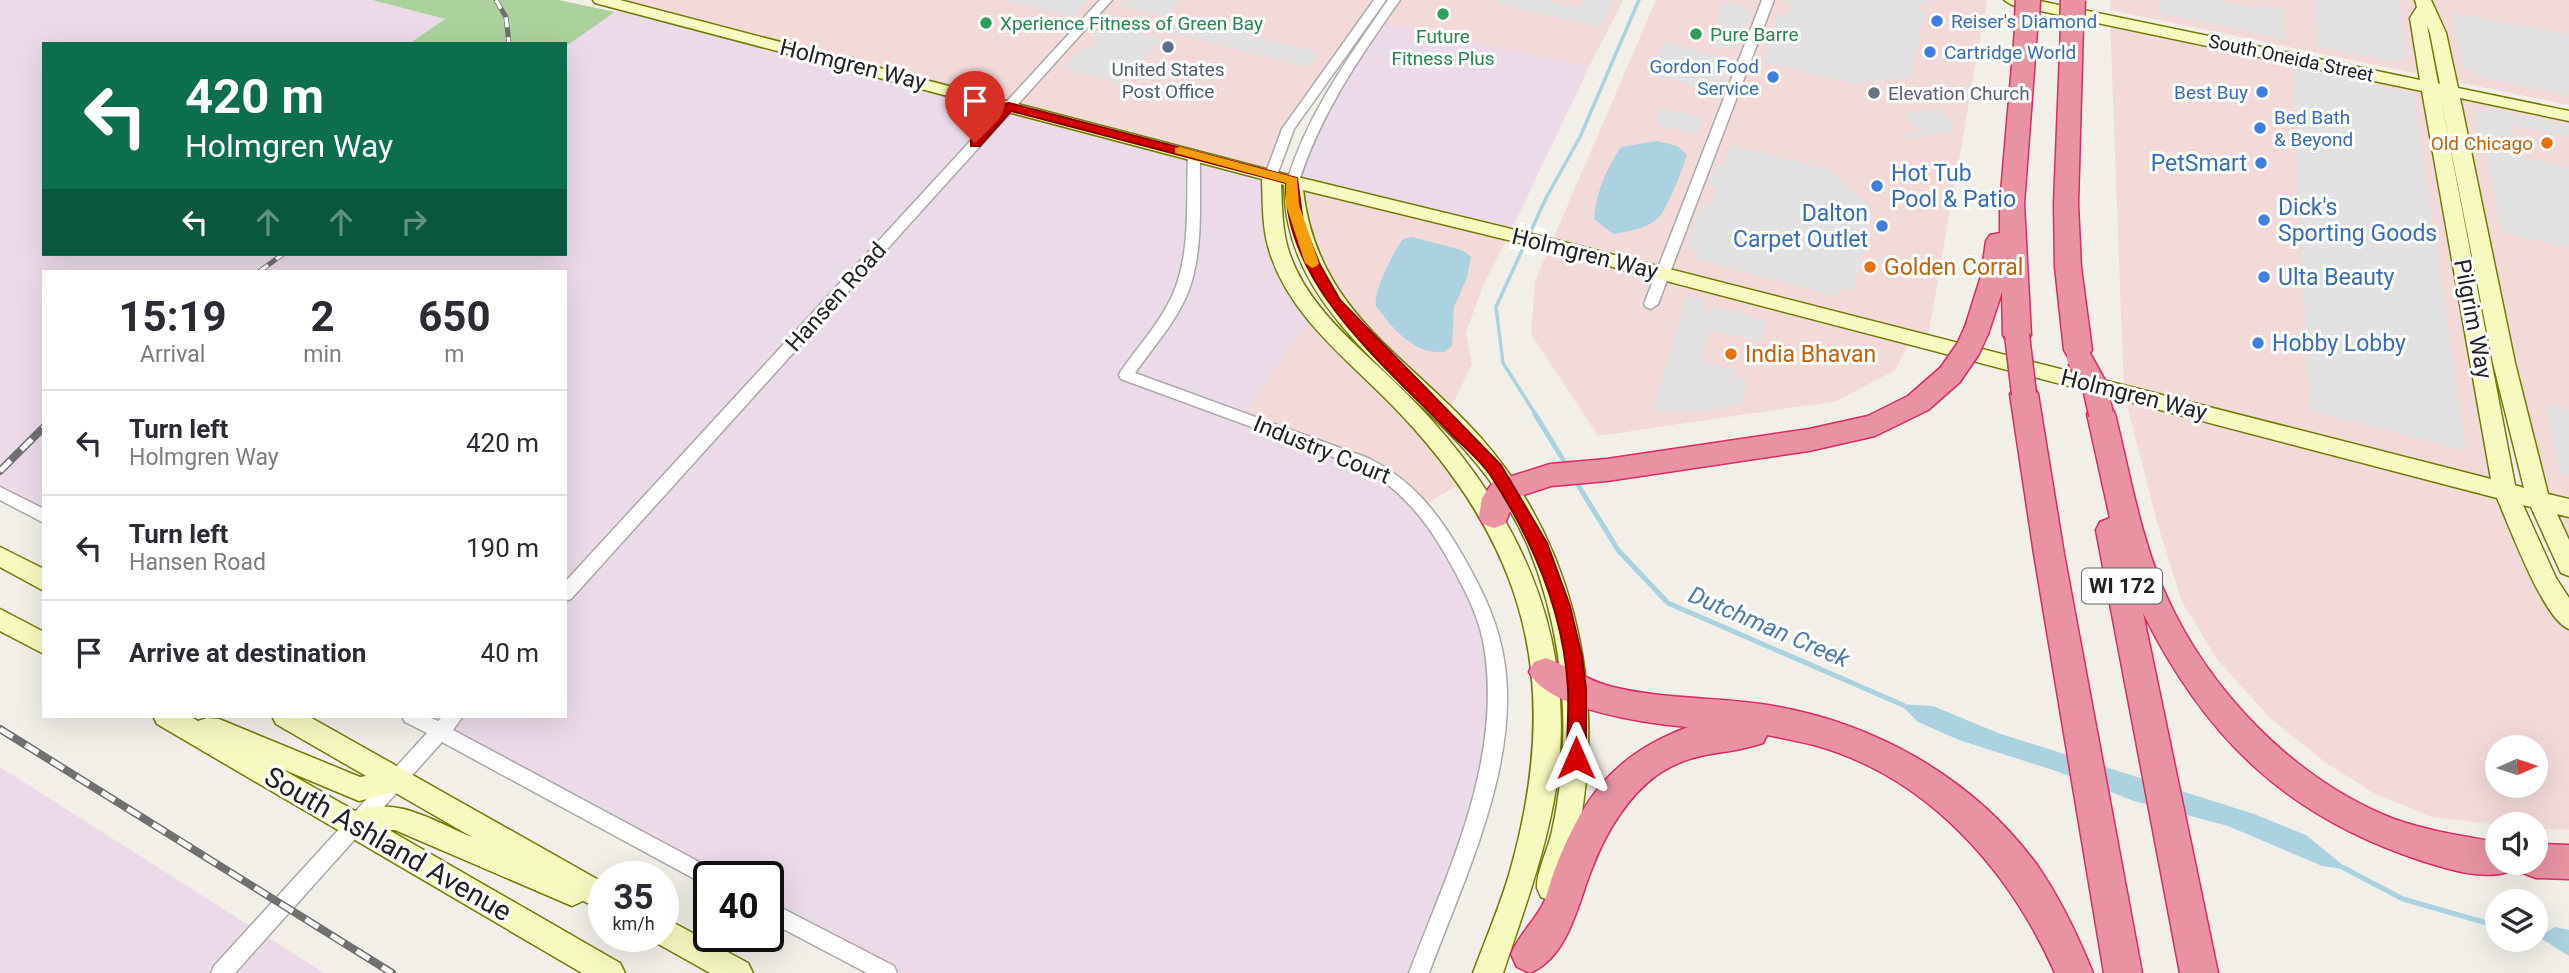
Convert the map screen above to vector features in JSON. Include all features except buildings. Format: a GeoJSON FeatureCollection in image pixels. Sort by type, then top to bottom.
{"type":"FeatureCollection","features":[{"type":"Feature","properties":{"kind":"highway"},"geometry":{"type":"LineString","coordinates":[[2073,0],[2066,204],[2068,267],[2079,354],[2095,387],[2094,412],[2135,550],[2151,595],[2173,643],[2197,682],[2248,742],[2307,790],[2353,816],[2411,840],[2448,851],[2485,857]]}},
{"type":"Feature","properties":{"kind":"highway","name":"WI 172"},"geometry":{"type":"LineString","coordinates":[[2022,6],[2012,204],[2017,335],[2053,578],[2083,734],[2123,973]]}},
{"type":"Feature","properties":{"kind":"highway"},"geometry":{"type":"LineString","coordinates":[[1494,516],[1501,479],[1607,470],[1809,440],[1875,425],[1918,403],[1950,375],[1968,349],[1994,276],[1999,238],[2012,204]]}},
{"type":"Feature","properties":{"kind":"highway","name":"WI 172"},"geometry":{"type":"LineString","coordinates":[[2094,412],[2157,764],[2199,973]]}},
{"type":"Feature","properties":{"kind":"highway"},"geometry":{"type":"LineString","coordinates":[[1546,672],[1577,689],[1625,704],[1804,726],[1876,753],[1919,775],[1985,829],[2016,865],[2047,912],[2074,973]]}},
{"type":"Feature","properties":{"kind":"highway"},"geometry":{"type":"LineString","coordinates":[[1527,964],[1557,916],[1576,861],[1598,813],[1639,767],[1663,752],[1718,734],[1762,732],[1832,737]]}},
{"type":"Feature","properties":{"kind":"highway"},"geometry":{"type":"LineString","coordinates":[[2548,862],[2569,863]]}},
{"type":"Feature","properties":{"kind":"street","name":"Holmgren Way"},"geometry":{"type":"LineString","coordinates":[[601,0],[1293,181],[1662,273],[2569,508]]}},
{"type":"Feature","properties":{"kind":"street","name":"Hansen Road"},"geometry":{"type":"LineString","coordinates":[[567,592],[1106,0]]}},
{"type":"Feature","properties":{"kind":"street"},"geometry":{"type":"LineString","coordinates":[[1380,0],[1288,129],[1271,175],[1272,212],[1280,255],[1296,287],[1314,313],[1406,406],[1470,478],[1512,550],[1538,626],[1546,672],[1547,729],[1539,808],[1525,869],[1488,973]]}},
{"type":"Feature","properties":{"kind":"street"},"geometry":{"type":"LineString","coordinates":[[1394,0],[1316,117],[1302,146],[1293,181],[1292,205],[1313,265],[1335,303],[1501,479],[1538,543],[1552,577],[1568,633],[1577,689],[1576,758],[1569,819],[1555,876],[1527,964]]}},
{"type":"Feature","properties":{"kind":"street"},"geometry":{"type":"LineString","coordinates":[[1651,304],[1768,0]]}},
{"type":"Feature","properties":{"kind":"street","name":"South Oneida Street"},"geometry":{"type":"LineString","coordinates":[[2062,0],[2438,83],[2569,116]]}},
{"type":"Feature","properties":{"kind":"street","name":"Pilgrim Way"},"geometry":{"type":"LineString","coordinates":[[2424,4],[2436,22],[2438,83],[2505,491],[2546,583],[2569,619]]}},
{"type":"Feature","properties":{"kind":"street","name":"South Oneida Street"},"geometry":{"type":"LineString","coordinates":[[2022,6],[2569,105]]}},
{"type":"Feature","properties":{"kind":"street","name":"Pilgrim Way"},"geometry":{"type":"LineString","coordinates":[[2438,83],[2538,499],[2569,566]]}},
{"type":"Feature","properties":{"kind":"street","name":"Industry Court"},"geometry":{"type":"LineString","coordinates":[[1194,154],[1188,262],[1184,282],[1174,306],[1126,375],[1363,462],[1396,479],[1456,554],[1475,592],[1493,644],[1499,712],[1493,757],[1486,788],[1419,973]]}},
{"type":"Feature","properties":{"kind":"street"},"geometry":{"type":"LineString","coordinates":[[0,493],[42,516]]}},
{"type":"Feature","properties":{"kind":"street"},"geometry":{"type":"LineString","coordinates":[[0,556],[42,579]]}},
{"type":"Feature","properties":{"kind":"street"},"geometry":{"type":"LineString","coordinates":[[0,619],[42,644]]}},
{"type":"Feature","properties":{"kind":"street"},"geometry":{"type":"LineString","coordinates":[[289,718],[588,889]]}},
{"type":"Feature","properties":{"kind":"street"},"geometry":{"type":"LineString","coordinates":[[415,718],[693,868]]}},
{"type":"Feature","properties":{"kind":"street"},"geometry":{"type":"LineString","coordinates":[[221,973],[452,718]]}},
{"type":"Feature","properties":{"kind":"street"},"geometry":{"type":"LineString","coordinates":[[175,721],[219,730],[359,789],[380,786],[396,779]]}},
{"type":"Feature","properties":{"kind":"street","name":"South Ashland Avenue"},"geometry":{"type":"LineString","coordinates":[[175,721],[610,973]]}},
{"type":"Feature","properties":{"kind":"street"},"geometry":{"type":"LineString","coordinates":[[354,824],[373,817],[396,818],[588,898]]}},
{"type":"Feature","properties":{"kind":"street"},"geometry":{"type":"LineString","coordinates":[[784,918],[887,973]]}},
{"type":"Feature","properties":{"kind":"street"},"geometry":{"type":"LineString","coordinates":[[679,941],[738,973]]}},
{"type":"Feature","properties":{"kind":"shaded area"},"geometry":{"type":"Polygon","coordinates":[[[0,0],[372,0],[445,19],[412,42],[42,42],[42,256],[567,256],[567,46],[624,6],[1271,175],[1272,212],[1314,313],[1241,418],[1363,462],[1407,489],[1484,612],[1496,747],[1419,973],[887,973],[784,918],[784,861],[693,861],[693,868],[415,718],[567,718],[567,270],[42,270],[42,516],[0,493],[0,0]]]}},
{"type":"Feature","properties":{"kind":"shaded area"},"geometry":{"type":"Polygon","coordinates":[[[601,0],[1623,0],[1589,67],[1366,20],[1288,129],[1271,175],[601,0]]]}},
{"type":"Feature","properties":{"kind":"shaded area"},"geometry":{"type":"Polygon","coordinates":[[[1004,0],[1087,0],[1072,17],[1004,0]]]}},
{"type":"Feature","properties":{"kind":"shaded area"},"geometry":{"type":"Polygon","coordinates":[[[1124,0],[1180,0],[1165,16],[1119,5],[1124,0]]]}},
{"type":"Feature","properties":{"kind":"shaded area"},"geometry":{"type":"Polygon","coordinates":[[[1500,0],[1546,0],[1579,8],[1584,0],[1614,0],[1600,27],[1498,4],[1500,0]]]}},
{"type":"Feature","properties":{"kind":"shaded area"},"geometry":{"type":"Polygon","coordinates":[[[1656,0],[1987,0],[1927,342],[1912,338],[1895,370],[1837,401],[1598,436],[1531,334],[1535,281],[1656,0]]]}},
{"type":"Feature","properties":{"kind":"shaded area"},"geometry":{"type":"Polygon","coordinates":[[[1783,0],[1930,0],[1929,4],[1921,2],[1919,9],[1926,11],[1911,77],[1856,84],[1764,63],[1768,51],[1765,50],[1778,14],[1788,16],[1792,4],[1783,0]]]}},
{"type":"Feature","properties":{"kind":"shaded area"},"geometry":{"type":"Polygon","coordinates":[[[2111,0],[2569,0],[2569,105],[2110,10],[2111,0]]]}},
{"type":"Feature","properties":{"kind":"shaded area"},"geometry":{"type":"Polygon","coordinates":[[[2160,0],[2220,0],[2260,9],[2260,5],[2283,9],[2285,39],[2159,13],[2160,0]]]}},
{"type":"Feature","properties":{"kind":"shaded area"},"geometry":{"type":"Polygon","coordinates":[[[2315,0],[2399,0],[2408,60],[2398,58],[2398,63],[2318,46],[2315,0]]]}},
{"type":"Feature","properties":{"kind":"shaded area"},"geometry":{"type":"Polygon","coordinates":[[[1724,1],[1745,5],[1744,9],[1752,10],[1737,47],[1729,46],[1728,49],[1707,44],[1724,1]]]}},
{"type":"Feature","properties":{"kind":"shaded area"},"geometry":{"type":"Polygon","coordinates":[[[2451,12],[2569,34],[2569,95],[2477,77],[2476,72],[2464,70],[2451,12]]]}},
{"type":"Feature","properties":{"kind":"shaded area"},"geometry":{"type":"Polygon","coordinates":[[[1177,17],[1319,52],[1309,67],[1165,31],[1177,17]]]}},
{"type":"Feature","properties":{"kind":"shaded area"},"geometry":{"type":"Polygon","coordinates":[[[2110,20],[2429,86],[2505,491],[2569,619],[2569,830],[2548,829],[2548,812],[2485,812],[2485,824],[2432,817],[2374,793],[2326,763],[2270,718],[2217,659],[2182,602],[2156,519],[2124,393],[2110,20]]]}},
{"type":"Feature","properties":{"kind":"shaded area"},"geometry":{"type":"Polygon","coordinates":[[[1378,22],[1589,67],[1509,235],[1293,181],[1302,146],[1378,22]]]}},
{"type":"Feature","properties":{"kind":"shaded area"},"geometry":{"type":"Polygon","coordinates":[[[1103,24],[1162,38],[1127,80],[1119,83],[1064,68],[1082,48],[1089,50],[1098,41],[1091,38],[1103,24]]]}},
{"type":"Feature","properties":{"kind":"shaded area"},"geometry":{"type":"Polygon","coordinates":[[[1665,42],[1724,58],[1722,63],[1730,65],[1722,84],[1713,82],[1710,89],[1650,75],[1665,42]]]}},
{"type":"Feature","properties":{"kind":"shaded area"},"geometry":{"type":"Polygon","coordinates":[[[2292,68],[2414,93],[2466,451],[2310,410],[2292,68]]]}},
{"type":"Feature","properties":{"kind":"shaded area"},"geometry":{"type":"Polygon","coordinates":[[[2449,91],[2569,116],[2569,566],[2538,498],[2449,91]]]}},
{"type":"Feature","properties":{"kind":"shaded area"},"geometry":{"type":"Polygon","coordinates":[[[1660,108],[1704,118],[1697,134],[1657,125],[1660,108]]]}},
{"type":"Feature","properties":{"kind":"shaded area"},"geometry":{"type":"Polygon","coordinates":[[[1939,108],[1954,126],[1953,131],[1902,139],[1899,135],[1920,131],[1905,113],[1939,108]]]}},
{"type":"Feature","properties":{"kind":"shaded area"},"geometry":{"type":"Polygon","coordinates":[[[2487,108],[2569,125],[2569,137],[2511,125],[2515,148],[2480,140],[2475,110],[2488,113],[2487,108]]]}},
{"type":"Feature","properties":{"kind":"shaded area"},"geometry":{"type":"Polygon","coordinates":[[[1732,145],[1830,169],[1873,209],[1853,291],[1840,288],[1837,296],[1695,259],[1698,251],[1686,248],[1702,204],[1711,206],[1717,188],[1708,185],[1716,164],[1724,166],[1732,145]]]}},
{"type":"Feature","properties":{"kind":"shaded area"},"geometry":{"type":"Polygon","coordinates":[[[2486,149],[2569,167],[2569,248],[2502,232],[2486,149]]]}},
{"type":"Feature","properties":{"kind":"shaded area"},"geometry":{"type":"Polygon","coordinates":[[[1293,181],[1509,235],[1483,286],[1466,333],[1472,364],[1446,418],[1335,303],[1293,181]]]}},
{"type":"Feature","properties":{"kind":"shaded area"},"geometry":{"type":"Polygon","coordinates":[[[1687,296],[1705,301],[1704,311],[1711,313],[1713,306],[1766,320],[1760,342],[1710,330],[1701,361],[1736,370],[1735,376],[1746,379],[1743,402],[1725,408],[1691,412],[1653,411],[1687,296]]]}},
{"type":"Feature","properties":{"kind":"shaded area"},"geometry":{"type":"Polygon","coordinates":[[[1314,313],[1470,478],[1421,507],[1241,418],[1314,313]]]}},
{"type":"Feature","properties":{"kind":"shaded area"},"geometry":{"type":"Polygon","coordinates":[[[2546,404],[2569,410],[2569,477],[2561,475],[2546,404]]]}},
{"type":"Feature","properties":{"kind":"shaded area"},"geometry":{"type":"Polygon","coordinates":[[[0,767],[324,973],[0,973],[0,767]]]}},
{"type":"Feature","properties":{"kind":"green space"},"geometry":{"type":"Polygon","coordinates":[[[372,0],[559,0],[615,12],[567,46],[567,42],[412,42],[445,19],[372,0]]]}},
{"type":"Feature","properties":{"kind":"water"},"geometry":{"type":"Polygon","coordinates":[[[1656,141],[1678,146],[1687,155],[1671,196],[1660,216],[1650,224],[1613,234],[1594,219],[1599,191],[1606,173],[1621,147],[1656,141]]]}},
{"type":"Feature","properties":{"kind":"water"},"geometry":{"type":"Polygon","coordinates":[[[1412,237],[1462,250],[1471,257],[1467,278],[1454,307],[1452,346],[1444,352],[1433,352],[1414,345],[1389,323],[1376,306],[1381,281],[1390,262],[1403,239],[1412,237]]]}},
{"type":"Feature","properties":{"kind":"water"},"geometry":{"type":"Polygon","coordinates":[[[1900,704],[1933,706],[1998,733],[2254,814],[2306,835],[2349,870],[2322,866],[2228,826],[2134,801],[2056,771],[1959,740],[1918,722],[1900,704]]]}},
{"type":"Feature","properties":{"kind":"water"},"geometry":{"type":"Polygon","coordinates":[[[2555,927],[2569,930],[2569,956],[2548,943],[2548,931],[2555,927]]]}},
{"type":"Feature","properties":{"kind":"pier"},"geometry":{"type":"Polygon","coordinates":[[[1520,222],[1546,229],[1535,256],[1508,248],[1520,222]]]}},
{"type":"Feature","properties":{"kind":"waterway","name":"Dutchman Creek"},"geometry":{"type":"LineString","coordinates":[[1536,415],[1503,363],[1496,307],[1546,198],[1580,137],[1639,0]]}},
{"type":"Feature","properties":{"kind":"waterway","name":"Dutchman Creek"},"geometry":{"type":"LineString","coordinates":[[1535,414],[1567,466]]}},
{"type":"Feature","properties":{"kind":"waterway","name":"Dutchman Creek"},"geometry":{"type":"LineString","coordinates":[[1575,480],[1618,550],[1668,603],[1903,705]]}},
{"type":"Feature","properties":{"kind":"waterway","name":"Dutchman Creek"},"geometry":{"type":"LineString","coordinates":[[2344,868],[2403,899],[2485,923]]}},
{"type":"Feature","properties":{"kind":"railway"},"geometry":{"type":"LineString","coordinates":[[496,0],[506,17],[509,42]]}},
{"type":"Feature","properties":{"kind":"railway"},"geometry":{"type":"LineString","coordinates":[[261,270],[280,256]]}},
{"type":"Feature","properties":{"kind":"railway"},"geometry":{"type":"LineString","coordinates":[[0,471],[42,429]]}},
{"type":"Feature","properties":{"kind":"railway"},"geometry":{"type":"LineString","coordinates":[[0,729],[392,973]]}},
{"type":"Feature","properties":{"kind":"slow traffic"},"geometry":{"type":"LineString","coordinates":[[1180,151],[1293,181],[1292,205],[1312,263]]}},
{"type":"Feature","properties":{"kind":"place","name":"Future Fitness Plus"},"geometry":{"type":"Point","coordinates":[1443,14]}},
{"type":"Feature","properties":{"kind":"place","name":"Reiser's Diamond"},"geometry":{"type":"Point","coordinates":[1937,21]}},
{"type":"Feature","properties":{"kind":"place","name":"Xperience Fitness of Green Bay"},"geometry":{"type":"Point","coordinates":[986,23]}},
{"type":"Feature","properties":{"kind":"place","name":"Pure Barre"},"geometry":{"type":"Point","coordinates":[1696,34]}},
{"type":"Feature","properties":{"kind":"place","name":"United States Post Office"},"geometry":{"type":"Point","coordinates":[1168,47]}},
{"type":"Feature","properties":{"kind":"place","name":"Cartridge World"},"geometry":{"type":"Point","coordinates":[1930,52]}},
{"type":"Feature","properties":{"kind":"place","name":"Gordon Food Service"},"geometry":{"type":"Point","coordinates":[1773,77]}},
{"type":"Feature","properties":{"kind":"place","name":"Best Buy"},"geometry":{"type":"Point","coordinates":[2262,92]}},
{"type":"Feature","properties":{"kind":"place","name":"Elevation Church"},"geometry":{"type":"Point","coordinates":[1874,93]}},
{"type":"Feature","properties":{"kind":"place","name":"Bed Bath & Beyond"},"geometry":{"type":"Point","coordinates":[2260,128]}},
{"type":"Feature","properties":{"kind":"place","name":"Old Chicago"},"geometry":{"type":"Point","coordinates":[2547,143]}},
{"type":"Feature","properties":{"kind":"place","name":"PetSmart"},"geometry":{"type":"Point","coordinates":[2261,163]}},
{"type":"Feature","properties":{"kind":"place","name":"Hot Tub Pool & Patio"},"geometry":{"type":"Point","coordinates":[1877,186]}},
{"type":"Feature","properties":{"kind":"place","name":"Dick's Sporting Goods"},"geometry":{"type":"Point","coordinates":[2264,220]}},
{"type":"Feature","properties":{"kind":"place","name":"Dalton Carpet Outlet"},"geometry":{"type":"Point","coordinates":[1882,226]}},
{"type":"Feature","properties":{"kind":"place","name":"Golden Corral"},"geometry":{"type":"Point","coordinates":[1870,267]}},
{"type":"Feature","properties":{"kind":"place","name":"Ulta Beauty"},"geometry":{"type":"Point","coordinates":[2264,277]}},
{"type":"Feature","properties":{"kind":"place","name":"Hobby Lobby"},"geometry":{"type":"Point","coordinates":[2258,343]}},
{"type":"Feature","properties":{"kind":"place","name":"India Bhavan"},"geometry":{"type":"Point","coordinates":[1731,354]}},
{"type":"Feature","properties":{"kind":"route"},"geometry":{"type":"LineString","coordinates":[[975,143],[1009,107],[1293,181],[1292,205],[1297,223],[1313,265],[1335,303],[1355,327],[1472,443],[1495,470],[1538,543],[1561,606],[1573,657],[1577,689],[1576,758]]}}]}
